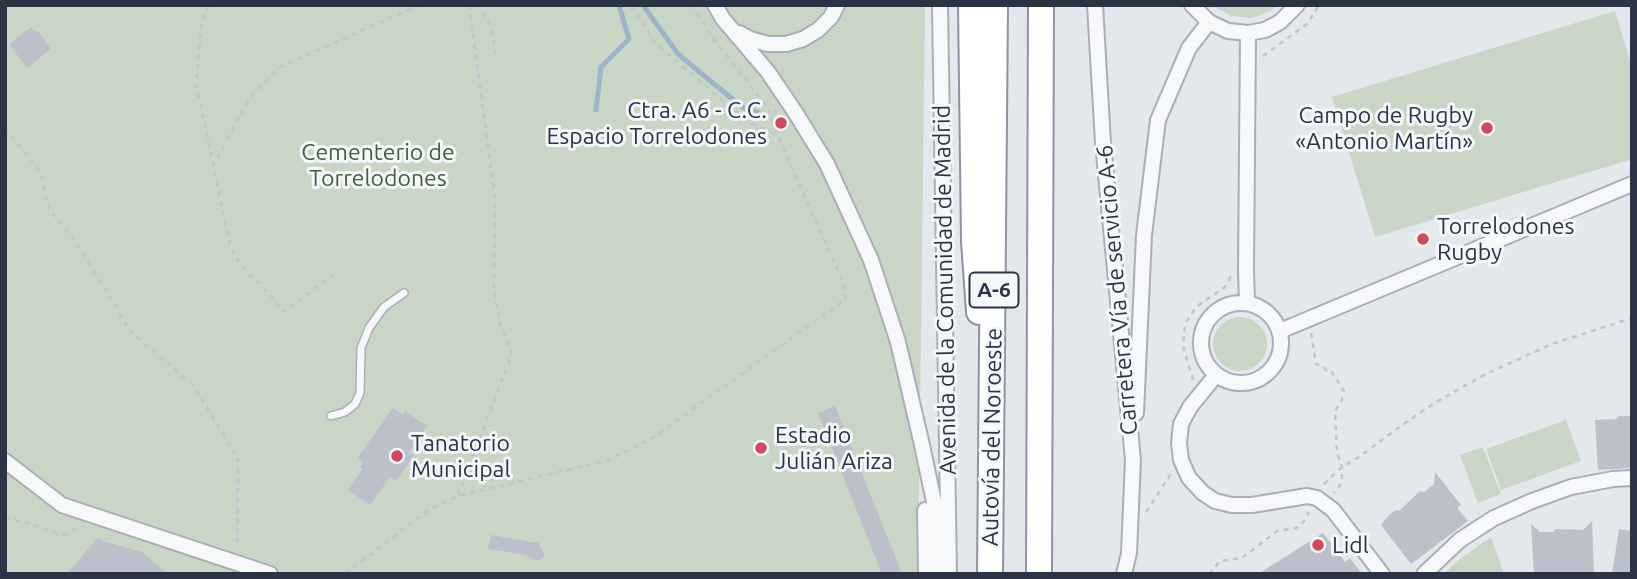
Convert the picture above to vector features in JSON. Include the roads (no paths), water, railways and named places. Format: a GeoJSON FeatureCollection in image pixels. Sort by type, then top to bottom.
{"type":"FeatureCollection","features":[{"type":"Feature","properties":{"kind":"highway"},"geometry":{"type":"LineString","coordinates":[[971,5],[974,241],[993,479]]}},
{"type":"Feature","properties":{"kind":"highway","name":"Autovía del Noroeste"},"geometry":{"type":"LineString","coordinates":[[990,574],[993,479],[995,5]]}},
{"type":"Feature","properties":{"kind":"highway","name":"Autovía del Noroeste"},"geometry":{"type":"LineString","coordinates":[[1039,574],[1041,5]]}},
{"type":"Feature","properties":{"kind":"street"},"geometry":{"type":"LineString","coordinates":[[715,5],[723,19],[768,72],[827,164],[871,260],[898,342],[934,502],[937,574]]}},
{"type":"Feature","properties":{"kind":"street"},"geometry":{"type":"LineString","coordinates":[[735,31],[768,44],[786,44],[803,39],[818,30],[831,17],[837,5]]}},
{"type":"Feature","properties":{"kind":"street","name":"Avenida de la Comunidad de Madrid"},"geometry":{"type":"LineString","coordinates":[[940,5],[949,574]]}},
{"type":"Feature","properties":{"kind":"street","name":"Carretera Vía de servicio A-6"},"geometry":{"type":"LineString","coordinates":[[1095,5],[1103,143],[1133,460],[1129,553],[1124,574]]}},
{"type":"Feature","properties":{"kind":"street"},"geometry":{"type":"LineString","coordinates":[[1192,5],[1209,22],[1228,31],[1248,33],[1265,30],[1280,22],[1297,5]]}},
{"type":"Feature","properties":{"kind":"street"},"geometry":{"type":"LineString","coordinates":[[1133,460],[1144,235],[1158,120],[1189,48],[1209,22]]}},
{"type":"Feature","properties":{"kind":"street"},"geometry":{"type":"LineString","coordinates":[[1247,303],[1248,33]]}},
{"type":"Feature","properties":{"kind":"street"},"geometry":{"type":"LineString","coordinates":[[1280,331],[1632,184]]}},
{"type":"Feature","properties":{"kind":"street"},"geometry":{"type":"LineString","coordinates":[[1247,303],[1261,308],[1272,318],[1280,331],[1281,348],[1276,364],[1264,377],[1248,383],[1231,383],[1216,375],[1205,361],[1200,344],[1204,327],[1215,313],[1230,304],[1247,303]]}},
{"type":"Feature","properties":{"kind":"street"},"geometry":{"type":"LineString","coordinates":[[1216,375],[1190,407],[1181,424],[1181,460],[1188,478],[1215,501],[1232,505],[1252,505],[1323,495],[1382,574]]}},
{"type":"Feature","properties":{"kind":"street"},"geometry":{"type":"LineString","coordinates":[[922,446],[926,574]]}},
{"type":"Feature","properties":{"kind":"street"},"geometry":{"type":"LineString","coordinates":[[5,461],[62,505],[270,574]]}},
{"type":"Feature","properties":{"kind":"street"},"geometry":{"type":"LineString","coordinates":[[1424,574],[1460,540],[1494,518],[1532,500],[1571,487],[1632,478]]}},
{"type":"Feature","properties":{"kind":"lane"},"geometry":{"type":"LineString","coordinates":[[331,416],[345,412],[355,404],[360,393],[361,348],[369,328],[384,307],[404,293]]}},
{"type":"Feature","properties":{"kind":"waterway"},"geometry":{"type":"LineString","coordinates":[[596,110],[601,67],[629,39],[619,5]]}},
{"type":"Feature","properties":{"kind":"waterway"},"geometry":{"type":"LineString","coordinates":[[643,5],[678,54],[742,107],[759,113]]}},
{"type":"Feature","properties":{"kind":"place","name":"Ctra. A6 - C.C. Espacio Torrelodones"},"geometry":{"type":"Point","coordinates":[781,123]}},
{"type":"Feature","properties":{"kind":"place","name":"Campo de Rugby «Antonio Martín»"},"geometry":{"type":"Point","coordinates":[1487,128]}},
{"type":"Feature","properties":{"kind":"place","name":"Torrelodones Rugby"},"geometry":{"type":"Point","coordinates":[1423,239]}},
{"type":"Feature","properties":{"kind":"place","name":"Estadio Julián Ariza"},"geometry":{"type":"Point","coordinates":[761,448]}},
{"type":"Feature","properties":{"kind":"place","name":"Tanatorio Municipal"},"geometry":{"type":"Point","coordinates":[397,456]}},
{"type":"Feature","properties":{"kind":"place","name":"Lidl"},"geometry":{"type":"Point","coordinates":[1318,545]}},
{"type":"Feature","properties":{"kind":"park label","name":"Cementerio de Torrelodones"},"geometry":{"type":"Point","coordinates":[378,165]}}]}
